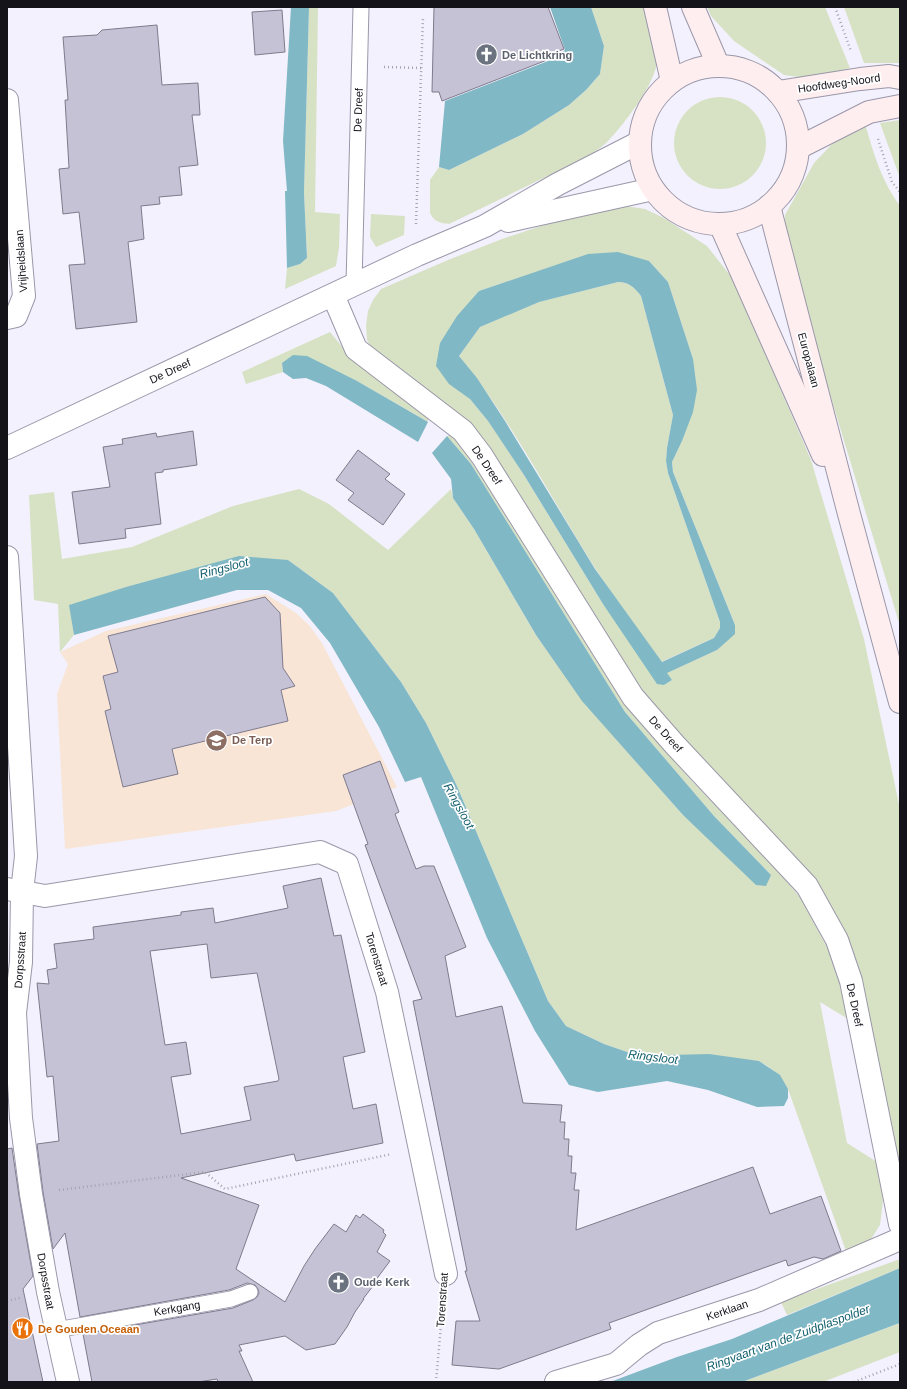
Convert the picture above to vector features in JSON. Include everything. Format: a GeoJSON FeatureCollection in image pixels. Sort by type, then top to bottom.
{"type":"FeatureCollection","features":[{"type":"Feature","properties":{"kind":"main road"},"geometry":{"type":"LineString","coordinates":[[655,7],[672,81]]}},
{"type":"Feature","properties":{"kind":"main road"},"geometry":{"type":"LineString","coordinates":[[693,7],[718,65]]}},
{"type":"Feature","properties":{"kind":"main road"},"geometry":{"type":"LineString","coordinates":[[718,65],[744,69],[768,82],[778,92],[787,104],[794,118],[798,148],[796,165],[790,180],[769,206],[746,219],[733,223],[720,224],[694,220],[682,215],[661,199],[653,189],[646,174],[641,158],[640,142],[646,114],[652,102],[661,90],[686,72],[701,67],[718,65]]}},
{"type":"Feature","properties":{"kind":"main road","name":"Hoofdweg-Noord"},"geometry":{"type":"LineString","coordinates":[[778,92],[867,78],[889,76],[900,78]]}},
{"type":"Feature","properties":{"kind":"main road"},"geometry":{"type":"LineString","coordinates":[[798,148],[869,112],[900,106]]}},
{"type":"Feature","properties":{"kind":"main road","name":"Europalaan"},"geometry":{"type":"LineString","coordinates":[[769,206],[849,514],[900,702]]}},
{"type":"Feature","properties":{"kind":"main road","name":"Europalaan"},"geometry":{"type":"LineString","coordinates":[[720,224],[849,514]]}},
{"type":"Feature","properties":{"kind":"street","name":"Vrijheidslaan"},"geometry":{"type":"LineString","coordinates":[[7,100],[24,296],[16,316],[7,318]]}},
{"type":"Feature","properties":{"kind":"street","name":"De Dreef"},"geometry":{"type":"LineString","coordinates":[[7,448],[354,284],[485,226],[558,184],[640,142]]}},
{"type":"Feature","properties":{"kind":"street","name":"De Dreef"},"geometry":{"type":"LineString","coordinates":[[485,226],[653,189]]}},
{"type":"Feature","properties":{"kind":"street","name":"De Dreef"},"geometry":{"type":"LineString","coordinates":[[333,295],[356,349],[463,431],[482,456],[633,697],[681,751],[807,886],[837,940],[851,981],[900,1224]]}},
{"type":"Feature","properties":{"kind":"street","name":"Dorpsstraat"},"geometry":{"type":"LineString","coordinates":[[7,557],[26,856],[15,891],[21,962],[15,1013],[14,1120],[31,1194],[56,1330],[68,1382]]}},
{"type":"Feature","properties":{"kind":"street","name":"Torenstraat"},"geometry":{"type":"LineString","coordinates":[[15,891],[45,896],[320,852],[347,864],[387,992],[446,1274]]}},
{"type":"Feature","properties":{"kind":"street","name":"Kerklaan"},"geometry":{"type":"LineString","coordinates":[[556,1382],[616,1364],[639,1345],[658,1333],[759,1300],[900,1239]]}},
{"type":"Feature","properties":{"kind":"lane","name":"De Dreef"},"geometry":{"type":"LineString","coordinates":[[354,284],[361,7]]}},
{"type":"Feature","properties":{"kind":"lane","name":"Kerkgang"},"geometry":{"type":"LineString","coordinates":[[56,1330],[231,1299],[250,1292]]}},
{"type":"Feature","properties":{"kind":"path"},"geometry":{"type":"LineString","coordinates":[[417,255],[415,214],[423,16]]}},
{"type":"Feature","properties":{"kind":"path"},"geometry":{"type":"LineString","coordinates":[[359,66],[421,68]]}},
{"type":"Feature","properties":{"kind":"path"},"geometry":{"type":"LineString","coordinates":[[869,112],[892,182],[900,192]]}},
{"type":"Feature","properties":{"kind":"path"},"geometry":{"type":"LineString","coordinates":[[31,1194],[205,1172],[225,1189],[420,1149]]}},
{"type":"Feature","properties":{"kind":"path","name":"Torenstraat"},"geometry":{"type":"LineString","coordinates":[[436,1382],[446,1274]]}},
{"type":"Feature","properties":{"kind":"path"},"geometry":{"type":"LineString","coordinates":[[854,1382],[900,1364]]}},
{"type":"Feature","properties":{"kind":"shaded area","name":"De Terp"},"geometry":{"type":"Polygon","coordinates":[[[266,594],[296,613],[309,625],[322,643],[397,787],[336,811],[65,849],[57,694],[68,664],[60,652],[106,631],[266,594]]]}},
{"type":"Feature","properties":{"kind":"green space"},"geometry":{"type":"Polygon","coordinates":[[[309,7],[318,7],[315,212],[340,214],[339,248],[336,266],[285,289],[287,268],[300,264],[307,258],[304,193],[309,7]]]}},
{"type":"Feature","properties":{"kind":"green space"},"geometry":{"type":"Polygon","coordinates":[[[591,7],[645,7],[656,52],[656,67],[646,90],[630,115],[607,142],[587,157],[449,224],[436,220],[430,213],[430,180],[439,167],[449,170],[523,134],[569,105],[586,90],[600,74],[604,46],[591,7]]]}},
{"type":"Feature","properties":{"kind":"green space"},"geometry":{"type":"Polygon","coordinates":[[[707,7],[825,7],[850,68],[812,79],[784,75],[734,41],[711,16],[707,7]]]}},
{"type":"Feature","properties":{"kind":"green space"},"geometry":{"type":"Polygon","coordinates":[[[844,7],[900,7],[900,63],[864,63],[844,7]]]}},
{"type":"Feature","properties":{"kind":"green space"},"geometry":{"type":"Polygon","coordinates":[[[720,97],[738,101],[752,111],[762,125],[766,143],[762,161],[752,175],[738,185],[720,189],[702,185],[688,175],[678,161],[674,143],[678,125],[688,111],[702,101],[720,97]]]}},
{"type":"Feature","properties":{"kind":"green space"},"geometry":{"type":"Polygon","coordinates":[[[900,120],[900,178],[880,123],[900,120]]]}},
{"type":"Feature","properties":{"kind":"green space"},"geometry":{"type":"Polygon","coordinates":[[[866,127],[883,178],[900,206],[900,626],[784,242],[785,215],[814,163],[833,143],[866,127]]]}},
{"type":"Feature","properties":{"kind":"green space"},"geometry":{"type":"Polygon","coordinates":[[[626,206],[645,209],[664,218],[707,246],[733,279],[811,460],[864,639],[900,809],[900,1174],[859,974],[849,939],[831,905],[818,886],[675,734],[631,679],[459,415],[438,398],[385,363],[373,351],[367,340],[366,326],[368,311],[373,300],[381,289],[448,260],[502,239],[562,219],[626,206]],[[649,261],[503,283],[479,291],[440,343],[470,399],[488,421],[524,475],[603,604],[664,685],[672,680],[666,673],[717,650],[735,625],[673,472],[672,462],[682,441],[693,359],[668,282],[649,261]]]}},
{"type":"Feature","properties":{"kind":"green space"},"geometry":{"type":"Polygon","coordinates":[[[371,214],[405,216],[404,235],[376,247],[370,237],[371,214]]]}},
{"type":"Feature","properties":{"kind":"green space"},"geometry":{"type":"Polygon","coordinates":[[[618,282],[631,286],[641,296],[673,415],[667,448],[666,461],[668,473],[720,622],[720,628],[714,638],[661,662],[595,568],[513,433],[478,381],[459,356],[480,327],[538,302],[618,282]]]}},
{"type":"Feature","properties":{"kind":"green space"},"geometry":{"type":"Polygon","coordinates":[[[330,332],[353,360],[424,410],[428,416],[428,422],[357,381],[282,363],[283,372],[246,384],[242,372],[330,332]]]}},
{"type":"Feature","properties":{"kind":"green space"},"geometry":{"type":"Polygon","coordinates":[[[452,434],[476,459],[635,712],[664,750],[800,897],[835,962],[848,1019],[820,1002],[847,1143],[877,1162],[883,1200],[880,1225],[866,1247],[847,1254],[788,1089],[779,1076],[772,1070],[759,1061],[633,1054],[604,1044],[566,1026],[548,1001],[456,784],[426,723],[401,682],[333,593],[288,560],[70,605],[74,635],[60,652],[58,604],[34,600],[29,495],[54,492],[62,559],[132,547],[233,506],[299,489],[329,504],[388,550],[451,489],[453,498],[474,529],[536,635],[583,701],[683,815],[771,875],[714,816],[625,712],[471,464],[447,436],[452,434]]]}},
{"type":"Feature","properties":{"kind":"green space"},"geometry":{"type":"Polygon","coordinates":[[[900,1259],[900,1268],[787,1315],[781,1302],[900,1259]]]}},
{"type":"Feature","properties":{"kind":"green space"},"geometry":{"type":"Polygon","coordinates":[[[900,1323],[900,1352],[823,1382],[742,1382],[900,1323]]]}},
{"type":"Feature","properties":{"kind":"water"},"geometry":{"type":"Polygon","coordinates":[[[291,7],[309,7],[304,193],[307,258],[300,264],[287,268],[285,191],[287,191],[283,141],[291,7]]]}},
{"type":"Feature","properties":{"kind":"water"},"geometry":{"type":"Polygon","coordinates":[[[550,7],[591,7],[604,46],[600,74],[586,90],[569,105],[523,134],[449,170],[439,167],[445,101],[548,61],[565,50],[550,7]]]}},
{"type":"Feature","properties":{"kind":"water"},"geometry":{"type":"Polygon","coordinates":[[[618,252],[649,261],[668,282],[693,359],[697,390],[693,412],[672,462],[673,472],[735,625],[735,634],[717,650],[667,673],[672,680],[664,685],[657,684],[603,604],[524,475],[488,421],[470,399],[449,384],[436,366],[440,343],[457,316],[479,291],[588,254],[618,252]],[[618,282],[539,302],[480,327],[459,356],[477,378],[505,421],[595,569],[662,662],[714,638],[720,628],[720,622],[668,473],[666,461],[667,448],[673,415],[641,296],[631,286],[618,282]]]}},
{"type":"Feature","properties":{"kind":"water"},"geometry":{"type":"Polygon","coordinates":[[[293,355],[307,356],[357,381],[428,422],[418,442],[326,386],[306,378],[293,379],[283,372],[282,363],[293,355]]]}},
{"type":"Feature","properties":{"kind":"water"},"geometry":{"type":"Polygon","coordinates":[[[447,436],[471,464],[625,712],[714,816],[771,875],[766,886],[756,885],[683,815],[582,701],[536,635],[474,529],[453,498],[451,479],[432,453],[447,436]]]}},
{"type":"Feature","properties":{"kind":"water","name":"Ringsloot"},"geometry":{"type":"Polygon","coordinates":[[[239,556],[288,560],[333,593],[401,682],[426,723],[456,784],[548,1001],[566,1026],[604,1044],[633,1054],[709,1054],[759,1061],[780,1075],[788,1089],[788,1098],[784,1106],[757,1107],[708,1090],[667,1081],[598,1092],[569,1085],[535,1031],[487,938],[421,777],[405,782],[379,727],[330,643],[301,608],[268,590],[237,590],[74,635],[69,605],[126,587],[239,556]]]}},
{"type":"Feature","properties":{"kind":"water","name":"Ringvaart van de Zuidplaspolder"},"geometry":{"type":"Polygon","coordinates":[[[900,1268],[900,1323],[742,1382],[610,1382],[677,1357],[732,1339],[900,1268]]]}},
{"type":"Feature","properties":{"kind":"building","name":"De Lichtkring"},"geometry":{"type":"Polygon","coordinates":[[[434,7],[548,7],[564,49],[546,56],[547,60],[442,101],[439,92],[432,92],[434,7]]]}},
{"type":"Feature","properties":{"kind":"building"},"geometry":{"type":"Polygon","coordinates":[[[282,10],[285,52],[255,55],[252,12],[282,10]]]}},
{"type":"Feature","properties":{"kind":"building"},"geometry":{"type":"Polygon","coordinates":[[[157,25],[162,85],[198,83],[200,115],[192,115],[198,165],[179,167],[182,195],[159,197],[160,204],[141,206],[144,239],[128,242],[137,322],[76,329],[69,265],[85,264],[79,212],[63,214],[59,169],[69,168],[65,100],[68,100],[63,37],[97,35],[102,30],[157,25]]]}},
{"type":"Feature","properties":{"kind":"building"},"geometry":{"type":"Polygon","coordinates":[[[193,431],[197,465],[163,470],[163,472],[155,473],[161,524],[125,529],[126,538],[79,544],[72,492],[110,487],[103,447],[123,444],[122,439],[156,433],[157,437],[193,431]]]}},
{"type":"Feature","properties":{"kind":"building"},"geometry":{"type":"Polygon","coordinates":[[[358,450],[390,474],[385,479],[405,494],[383,525],[348,500],[354,493],[336,480],[358,450]]]}},
{"type":"Feature","properties":{"kind":"building"},"geometry":{"type":"Polygon","coordinates":[[[265,597],[280,613],[283,668],[295,686],[281,690],[288,721],[172,749],[178,774],[123,787],[105,711],[111,709],[103,676],[118,672],[108,636],[265,597]]]}},
{"type":"Feature","properties":{"kind":"building"},"geometry":{"type":"Polygon","coordinates":[[[380,761],[399,812],[395,814],[416,869],[424,866],[434,866],[466,947],[445,956],[456,1017],[502,1006],[523,1103],[562,1105],[560,1122],[565,1122],[564,1139],[569,1139],[568,1156],[572,1156],[571,1173],[576,1173],[574,1190],[579,1190],[576,1230],[753,1167],[770,1214],[821,1196],[841,1251],[823,1259],[814,1257],[788,1266],[786,1260],[609,1323],[611,1329],[499,1369],[452,1365],[456,1321],[480,1321],[465,1271],[467,1271],[413,1001],[422,999],[365,845],[368,844],[343,775],[380,761]]]}},
{"type":"Feature","properties":{"kind":"building"},"geometry":{"type":"Polygon","coordinates":[[[321,878],[334,936],[341,935],[365,1052],[343,1057],[353,1109],[376,1104],[383,1143],[296,1161],[294,1154],[181,1178],[259,1205],[236,1269],[285,1302],[304,1266],[334,1224],[346,1232],[356,1215],[360,1218],[363,1214],[384,1230],[383,1232],[386,1235],[377,1252],[390,1261],[363,1299],[347,1327],[335,1344],[306,1350],[285,1336],[239,1345],[242,1351],[239,1351],[253,1382],[218,1382],[217,1379],[198,1382],[92,1382],[83,1334],[233,1308],[253,1300],[259,1293],[255,1285],[247,1283],[229,1290],[80,1317],[65,1233],[53,1249],[43,1192],[37,1144],[59,1141],[53,1076],[47,1077],[37,983],[49,984],[47,970],[57,968],[54,944],[94,939],[93,927],[181,915],[181,912],[213,908],[215,923],[288,908],[283,886],[321,878]],[[207,944],[150,951],[165,1045],[186,1042],[191,1074],[171,1077],[181,1134],[251,1120],[244,1087],[278,1081],[279,1079],[257,973],[211,978],[207,944]]]}},
{"type":"Feature","properties":{"kind":"building"},"geometry":{"type":"Polygon","coordinates":[[[12,1148],[33,1276],[23,1289],[43,1382],[7,1382],[7,1149],[12,1148]]]}},
{"type":"Feature","properties":{"kind":"place","name":"De Lichtkring"},"geometry":{"type":"Point","coordinates":[487,55]}},
{"type":"Feature","properties":{"kind":"place","name":"De Terp"},"geometry":{"type":"Point","coordinates":[216,740]}},
{"type":"Feature","properties":{"kind":"place","name":"Oude Kerk"},"geometry":{"type":"Point","coordinates":[338,1282]}},
{"type":"Feature","properties":{"kind":"place","name":"De Gouden Oceaan"},"geometry":{"type":"Point","coordinates":[23,1329]}}]}
